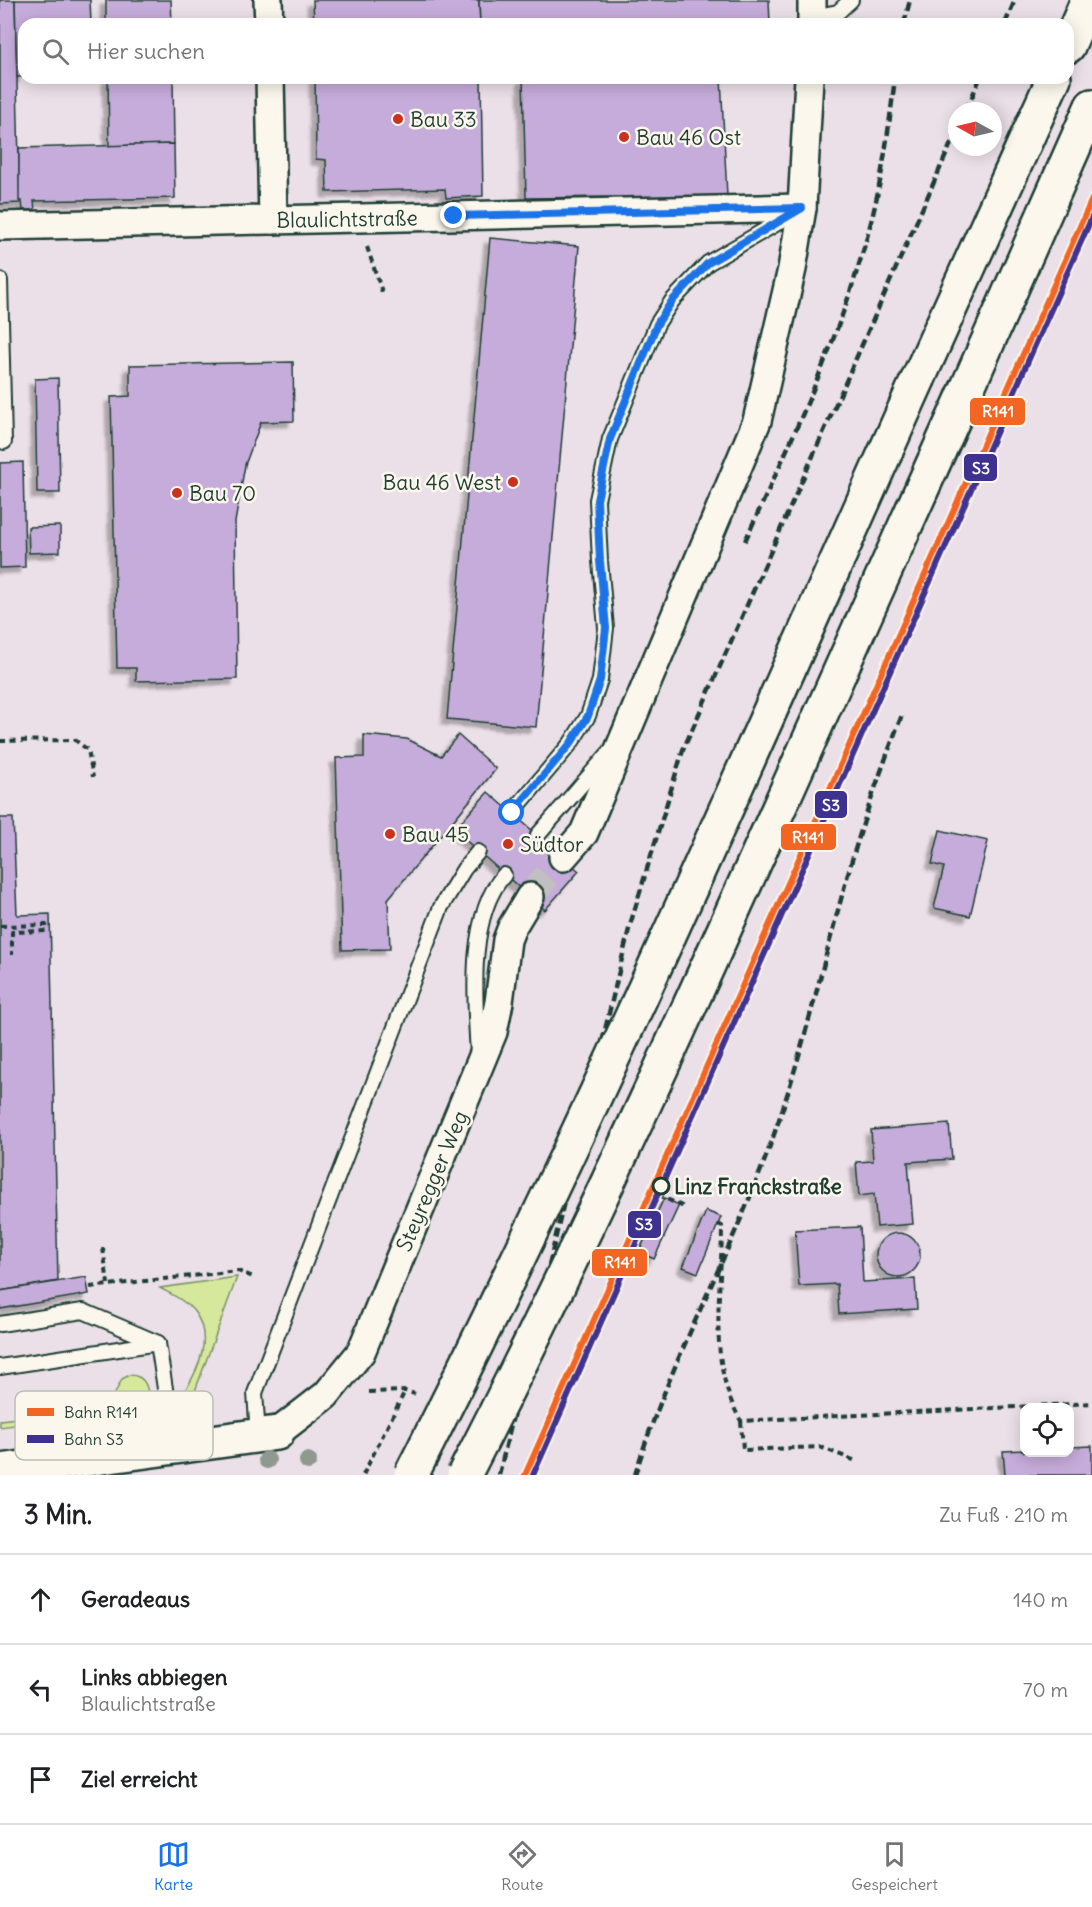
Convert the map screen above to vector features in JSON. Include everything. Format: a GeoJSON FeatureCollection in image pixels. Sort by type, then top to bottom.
{"type":"FeatureCollection","features":[{"type":"Feature","properties":{"kind":"main road"},"geometry":{"type":"LineString","coordinates":[[1074,32],[1088,0]]}},
{"type":"Feature","properties":{"kind":"main road"},"geometry":{"type":"LineString","coordinates":[[411,1475],[470,1360],[667,940],[1051,84]]}},
{"type":"Feature","properties":{"kind":"main road"},"geometry":{"type":"LineString","coordinates":[[464,1475],[531,1342],[711,961],[1092,106]]}},
{"type":"Feature","properties":{"kind":"main road"},"geometry":{"type":"LineString","coordinates":[[213,1442],[267,1434]]}},
{"type":"Feature","properties":{"kind":"main road"},"geometry":{"type":"LineString","coordinates":[[0,1471],[81,1467],[114,1460]]}},
{"type":"Feature","properties":{"kind":"street"},"geometry":{"type":"LineString","coordinates":[[268,0],[269,18]]}},
{"type":"Feature","properties":{"kind":"street"},"geometry":{"type":"LineString","coordinates":[[270,84],[273,220]]}},
{"type":"Feature","properties":{"kind":"street"},"geometry":{"type":"LineString","coordinates":[[563,857],[584,833],[757,421],[792,269],[802,208],[809,84]]}},
{"type":"Feature","properties":{"kind":"street","name":"Blaulichtstraße"},"geometry":{"type":"LineString","coordinates":[[0,226],[802,208]]}},
{"type":"Feature","properties":{"kind":"street","name":"Steyregger Weg"},"geometry":{"type":"LineString","coordinates":[[267,1434],[326,1395],[361,1352],[493,1032],[507,940],[530,897]]}},
{"type":"Feature","properties":{"kind":"lane"},"geometry":{"type":"LineString","coordinates":[[812,14],[838,12],[851,0]]}},
{"type":"Feature","properties":{"kind":"lane"},"geometry":{"type":"LineString","coordinates":[[512,813],[571,743],[588,716],[600,680],[606,628],[597,500],[610,439],[657,324],[672,301],[708,263],[802,208]]}},
{"type":"Feature","properties":{"kind":"lane"},"geometry":{"type":"LineString","coordinates":[[0,280],[4,442]]}},
{"type":"Feature","properties":{"kind":"lane"},"geometry":{"type":"LineString","coordinates":[[538,835],[626,733]]}},
{"type":"Feature","properties":{"kind":"lane"},"geometry":{"type":"LineString","coordinates":[[267,1434],[255,1393],[441,907],[464,869],[478,852]]}},
{"type":"Feature","properties":{"kind":"lane"},"geometry":{"type":"LineString","coordinates":[[479,1068],[476,987],[480,924],[497,883],[504,875]]}},
{"type":"Feature","properties":{"kind":"lane"},"geometry":{"type":"LineString","coordinates":[[0,1324],[83,1311],[158,1344]]}},
{"type":"Feature","properties":{"kind":"lane"},"geometry":{"type":"LineString","coordinates":[[0,1367],[158,1344]]}},
{"type":"Feature","properties":{"kind":"lane"},"geometry":{"type":"LineString","coordinates":[[158,1344],[165,1391]]}},
{"type":"Feature","properties":{"kind":"path"},"geometry":{"type":"LineString","coordinates":[[363,218],[367,246],[382,292]]}},
{"type":"Feature","properties":{"kind":"path"},"geometry":{"type":"LineString","coordinates":[[0,741],[75,740],[88,750],[93,777]]}},
{"type":"Feature","properties":{"kind":"path"},"geometry":{"type":"LineString","coordinates":[[0,926],[46,925],[46,932],[12,932],[12,955]]}},
{"type":"Feature","properties":{"kind":"path"},"geometry":{"type":"LineString","coordinates":[[658,1195],[684,1207]]}},
{"type":"Feature","properties":{"kind":"path"},"geometry":{"type":"LineString","coordinates":[[718,1224],[722,1226],[717,1325],[719,1356],[730,1403],[741,1421],[743,1450],[820,1447],[856,1461]]}},
{"type":"Feature","properties":{"kind":"path"},"geometry":{"type":"LineString","coordinates":[[103,1248],[108,1284]]}},
{"type":"Feature","properties":{"kind":"path"},"geometry":{"type":"LineString","coordinates":[[88,1287],[238,1271],[253,1277]]}},
{"type":"Feature","properties":{"kind":"path"},"geometry":{"type":"LineString","coordinates":[[363,1475],[405,1391]]}},
{"type":"Feature","properties":{"kind":"path"},"geometry":{"type":"LineString","coordinates":[[741,1421],[1092,1403]]}},
{"type":"Feature","properties":{"kind":"green space"},"geometry":{"type":"Polygon","coordinates":[[[237,1277],[195,1391],[185,1391],[195,1372],[202,1351],[202,1329],[199,1319],[188,1305],[160,1288],[237,1277]]]}},
{"type":"Feature","properties":{"kind":"green space"},"geometry":{"type":"Polygon","coordinates":[[[129,1375],[140,1378],[144,1381],[147,1391],[116,1391],[122,1379],[129,1375]]]}},
{"type":"Feature","properties":{"kind":"green space"},"geometry":{"type":"Polygon","coordinates":[[[15,1418],[15,1425],[0,1427],[0,1420],[15,1418]]]}},
{"type":"Feature","properties":{"kind":"building"},"geometry":{"type":"Polygon","coordinates":[[[0,0],[15,0],[20,203],[0,204],[0,0]]]}},
{"type":"Feature","properties":{"kind":"building"},"geometry":{"type":"Polygon","coordinates":[[[15,0],[90,0],[91,18],[18,18],[17,77],[15,0]]]}},
{"type":"Feature","properties":{"kind":"building"},"geometry":{"type":"Polygon","coordinates":[[[106,0],[171,0],[172,18],[106,18],[106,0]]]}},
{"type":"Feature","properties":{"kind":"building"},"geometry":{"type":"Polygon","coordinates":[[[313,0],[479,0],[480,18],[314,18],[313,0]]]}},
{"type":"Feature","properties":{"kind":"building"},"geometry":{"type":"Polygon","coordinates":[[[479,0],[769,0],[770,18],[480,18],[479,0]]]}},
{"type":"Feature","properties":{"kind":"building"},"geometry":{"type":"Polygon","coordinates":[[[108,84],[173,84],[174,144],[109,146],[108,84]]]}},
{"type":"Feature","properties":{"kind":"building","name":"Bau 33"},"geometry":{"type":"Polygon","coordinates":[[[315,84],[481,84],[483,196],[446,198],[445,189],[327,192],[326,160],[316,159],[315,84]]]}},
{"type":"Feature","properties":{"kind":"building","name":"Bau 46 Ost"},"geometry":{"type":"Polygon","coordinates":[[[523,84],[721,84],[727,196],[526,198],[523,84]]]}},
{"type":"Feature","properties":{"kind":"building"},"geometry":{"type":"Polygon","coordinates":[[[174,144],[175,198],[34,201],[35,210],[23,210],[22,201],[19,201],[19,148],[174,144]]]}},
{"type":"Feature","properties":{"kind":"building","name":"Bau 46 West"},"geometry":{"type":"Polygon","coordinates":[[[490,238],[579,246],[536,727],[447,719],[490,238]]]}},
{"type":"Feature","properties":{"kind":"building","name":"Bau 70"},"geometry":{"type":"Polygon","coordinates":[[[293,362],[294,421],[261,422],[245,465],[235,522],[237,679],[136,681],[136,668],[117,668],[111,397],[130,396],[130,365],[293,362]]]}},
{"type":"Feature","properties":{"kind":"building"},"geometry":{"type":"Polygon","coordinates":[[[58,378],[60,493],[37,493],[35,379],[58,378]]]}},
{"type":"Feature","properties":{"kind":"building"},"geometry":{"type":"Polygon","coordinates":[[[23,462],[25,567],[0,568],[0,463],[23,462]]]}},
{"type":"Feature","properties":{"kind":"building"},"geometry":{"type":"Polygon","coordinates":[[[60,526],[60,552],[29,553],[28,527],[60,526]]]}},
{"type":"Feature","properties":{"kind":"building","name":"Bau 45"},"geometry":{"type":"Polygon","coordinates":[[[364,735],[407,739],[441,756],[458,735],[496,769],[388,899],[390,949],[342,950],[336,758],[364,757],[364,735]]]}},
{"type":"Feature","properties":{"kind":"building","name":"Südtor"},"geometry":{"type":"Polygon","coordinates":[[[488,792],[579,871],[545,910],[454,830],[488,792]]]}},
{"type":"Feature","properties":{"kind":"building"},"geometry":{"type":"Polygon","coordinates":[[[0,818],[13,818],[17,915],[50,914],[58,1281],[0,1291],[0,818]]]}},
{"type":"Feature","properties":{"kind":"building"},"geometry":{"type":"Polygon","coordinates":[[[940,830],[988,841],[970,916],[934,908],[944,867],[932,864],[940,830]]]}},
{"type":"Feature","properties":{"kind":"building"},"geometry":{"type":"Polygon","coordinates":[[[949,1124],[952,1159],[908,1162],[913,1224],[877,1227],[874,1194],[859,1196],[856,1162],[873,1161],[871,1130],[949,1124]]]}},
{"type":"Feature","properties":{"kind":"building"},"geometry":{"type":"Polygon","coordinates":[[[664,1198],[679,1205],[654,1259],[639,1252],[664,1198]]]}},
{"type":"Feature","properties":{"kind":"building"},"geometry":{"type":"Polygon","coordinates":[[[706,1211],[721,1217],[698,1273],[683,1267],[706,1211]]]}},
{"type":"Feature","properties":{"kind":"building"},"geometry":{"type":"Polygon","coordinates":[[[860,1227],[863,1282],[915,1279],[917,1309],[839,1314],[837,1284],[799,1286],[795,1230],[860,1227]]]}},
{"type":"Feature","properties":{"kind":"building"},"geometry":{"type":"Polygon","coordinates":[[[898,1233],[907,1234],[914,1239],[919,1246],[919,1264],[914,1271],[907,1276],[898,1277],[889,1276],[882,1271],[877,1264],[876,1255],[877,1246],[882,1239],[889,1234],[898,1233]]]}},
{"type":"Feature","properties":{"kind":"building"},"geometry":{"type":"Polygon","coordinates":[[[86,1277],[89,1294],[0,1309],[0,1291],[86,1277]]]}},
{"type":"Feature","properties":{"kind":"building"},"geometry":{"type":"Polygon","coordinates":[[[1092,1446],[1092,1475],[1005,1475],[1003,1451],[1020,1450],[1020,1457],[1074,1457],[1074,1447],[1092,1446]]]}},
{"type":"Feature","properties":{"kind":"tunnel"},"geometry":{"type":"LineString","coordinates":[[530,897],[563,857]]}},
{"type":"Feature","properties":{"kind":"railway"},"geometry":{"type":"LineString","coordinates":[[906,18],[910,0]]}},
{"type":"Feature","properties":{"kind":"railway"},"geometry":{"type":"LineString","coordinates":[[1008,18],[1015,0]]}},
{"type":"Feature","properties":{"kind":"railway"},"geometry":{"type":"LineString","coordinates":[[745,541],[815,385],[846,304],[871,222],[879,186],[894,84]]}},
{"type":"Feature","properties":{"kind":"railway"},"geometry":{"type":"LineString","coordinates":[[970,102],[977,84]]}},
{"type":"Feature","properties":{"kind":"railway"},"geometry":{"type":"LineString","coordinates":[[499,1475],[630,925],[683,750],[948,150]]}},
{"type":"Feature","properties":{"kind":"railway"},"geometry":{"type":"LineString","coordinates":[[635,1475],[649,1432],[683,1348],[739,1224],[772,1140],[803,1041],[860,834],[902,715]]}},
{"type":"Feature","properties":{"kind":"rail line","name":"R141"},"geometry":{"type":"LineString","coordinates":[[525,1475],[1092,199]]}},
{"type":"Feature","properties":{"kind":"rail line","name":"S3"},"geometry":{"type":"LineString","coordinates":[[533,1475],[1092,217]]}},
{"type":"Feature","properties":{"kind":"place","name":"Bau 33"},"geometry":{"type":"Point","coordinates":[398,119]}},
{"type":"Feature","properties":{"kind":"place","name":"Bau 46 Ost"},"geometry":{"type":"Point","coordinates":[624,137]}},
{"type":"Feature","properties":{"kind":"place","name":"Bau 46 West"},"geometry":{"type":"Point","coordinates":[513,482]}},
{"type":"Feature","properties":{"kind":"place","name":"Bau 70"},"geometry":{"type":"Point","coordinates":[177,493]}},
{"type":"Feature","properties":{"kind":"place","name":"Bau 45"},"geometry":{"type":"Point","coordinates":[390,834]}},
{"type":"Feature","properties":{"kind":"place","name":"Südtor"},"geometry":{"type":"Point","coordinates":[508,844]}},
{"type":"Feature","properties":{"kind":"place","name":"Linz Franckstraße"},"geometry":{"type":"Point","coordinates":[661,1186]}},
{"type":"Feature","properties":{"kind":"route"},"geometry":{"type":"LineString","coordinates":[[454,216],[802,208],[708,263],[672,301],[657,324],[610,439],[597,500],[606,628],[600,680],[588,716],[571,743],[512,813]]}}]}
